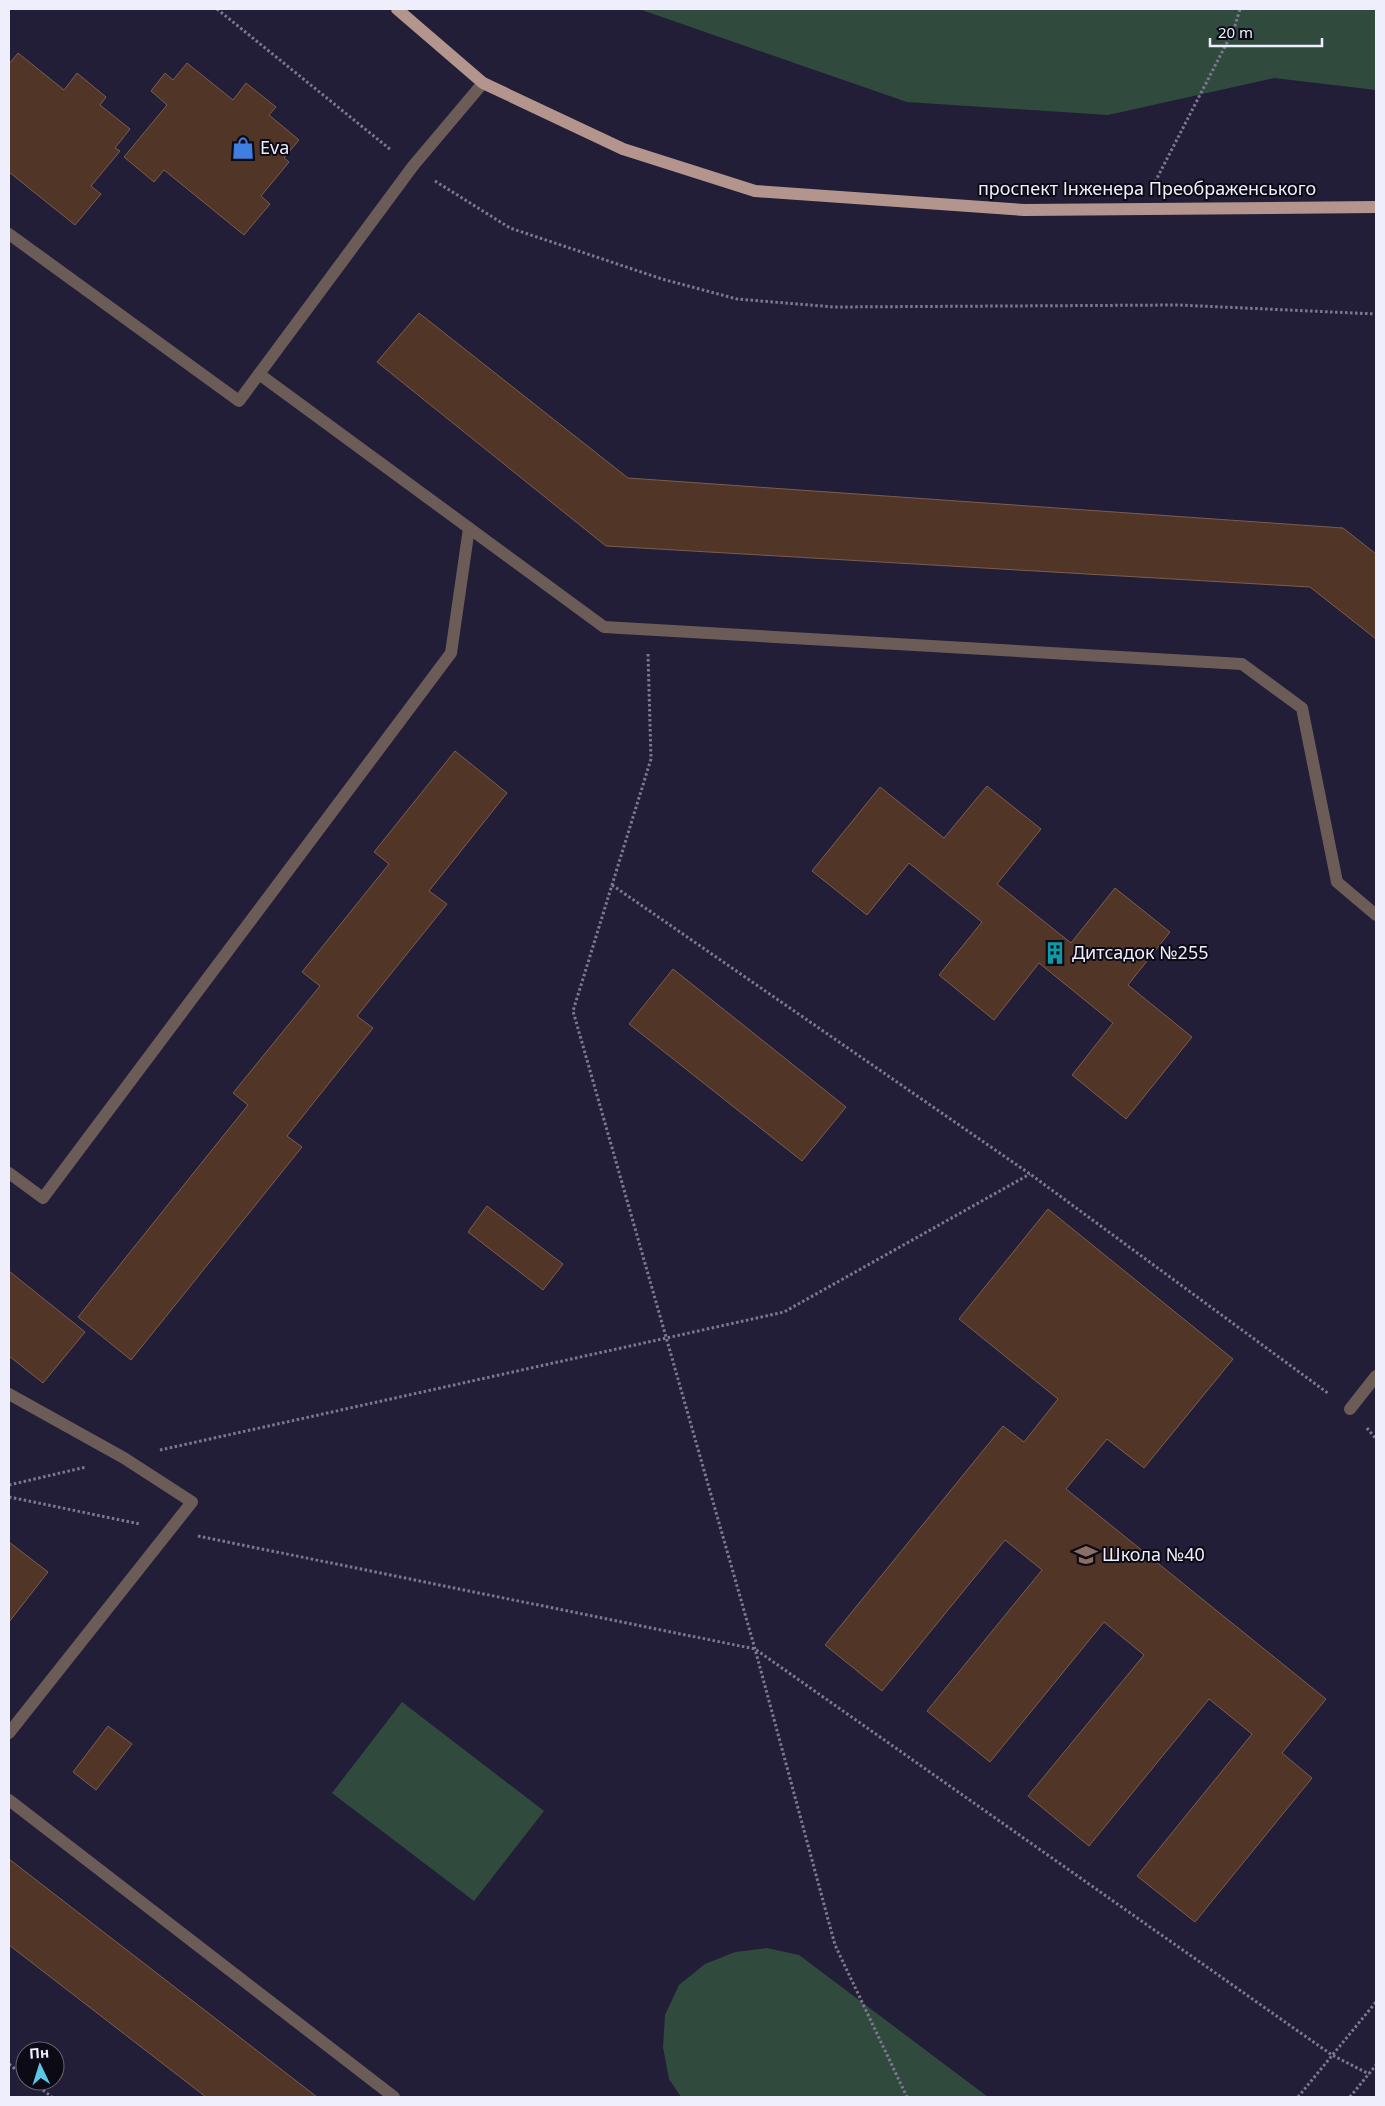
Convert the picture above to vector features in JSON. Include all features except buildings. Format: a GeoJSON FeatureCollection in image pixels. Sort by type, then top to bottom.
{"type":"FeatureCollection","features":[{"type":"Feature","properties":{"kind":"main road","name":"проспект Інженера Преображенського"},"geometry":{"type":"LineString","coordinates":[[397,9],[483,83],[623,149],[755,191],[1024,210],[1376,207]]}},
{"type":"Feature","properties":{"kind":"lane"},"geometry":{"type":"LineString","coordinates":[[9,234],[239,401],[413,166],[483,83]]}},
{"type":"Feature","properties":{"kind":"lane"},"geometry":{"type":"LineString","coordinates":[[259,374],[604,627],[1242,664],[1302,708],[1337,882],[1376,915]]}},
{"type":"Feature","properties":{"kind":"lane"},"geometry":{"type":"LineString","coordinates":[[9,1173],[43,1198],[451,653],[469,528]]}},
{"type":"Feature","properties":{"kind":"lane"},"geometry":{"type":"LineString","coordinates":[[1350,1409],[1376,1376]]}},
{"type":"Feature","properties":{"kind":"lane"},"geometry":{"type":"LineString","coordinates":[[9,1394],[124,1458],[192,1502],[9,1734]]}},
{"type":"Feature","properties":{"kind":"lane"},"geometry":{"type":"LineString","coordinates":[[9,1800],[394,2097]]}},
{"type":"Feature","properties":{"kind":"path"},"geometry":{"type":"LineString","coordinates":[[217,9],[392,151],[510,228],[662,279],[737,298],[834,307],[1178,306],[1376,314]]}},
{"type":"Feature","properties":{"kind":"path"},"geometry":{"type":"LineString","coordinates":[[1140,209],[1234,29],[1240,9]]}},
{"type":"Feature","properties":{"kind":"path"},"geometry":{"type":"LineString","coordinates":[[647,630],[651,759],[573,1011],[755,1649],[835,1945],[907,2097]]}},
{"type":"Feature","properties":{"kind":"path"},"geometry":{"type":"LineString","coordinates":[[612,885],[1030,1174],[1350,1409],[1376,1439]]}},
{"type":"Feature","properties":{"kind":"path"},"geometry":{"type":"LineString","coordinates":[[9,1485],[784,1312],[1030,1174]]}},
{"type":"Feature","properties":{"kind":"path"},"geometry":{"type":"LineString","coordinates":[[9,1497],[755,1649],[1332,2055],[1368,2074]]}},
{"type":"Feature","properties":{"kind":"path"},"geometry":{"type":"LineString","coordinates":[[1298,2097],[1376,2002]]}},
{"type":"Feature","properties":{"kind":"path"},"geometry":{"type":"LineString","coordinates":[[1350,2097],[1376,2065]]}},
{"type":"Feature","properties":{"kind":"green space"},"geometry":{"type":"Polygon","coordinates":[[[639,9],[1376,9],[1376,90],[1274,78],[1108,115],[907,102],[639,9]]]}},
{"type":"Feature","properties":{"kind":"green space"},"geometry":{"type":"Polygon","coordinates":[[[402,1702],[544,1811],[474,1901],[332,1793],[402,1702]]]}},
{"type":"Feature","properties":{"kind":"green space"},"geometry":{"type":"Polygon","coordinates":[[[767,1948],[799,1955],[988,2097],[681,2097],[669,2079],[663,2047],[665,2015],[679,1985],[705,1964],[735,1952],[767,1948]]]}},
{"type":"Feature","properties":{"kind":"place","name":"Eva"},"geometry":{"type":"Point","coordinates":[243,148]}},
{"type":"Feature","properties":{"kind":"place","name":"Дитсадок №255"},"geometry":{"type":"Point","coordinates":[1055,953]}},
{"type":"Feature","properties":{"kind":"place","name":"Школа №40"},"geometry":{"type":"Point","coordinates":[1086,1555]}}]}
